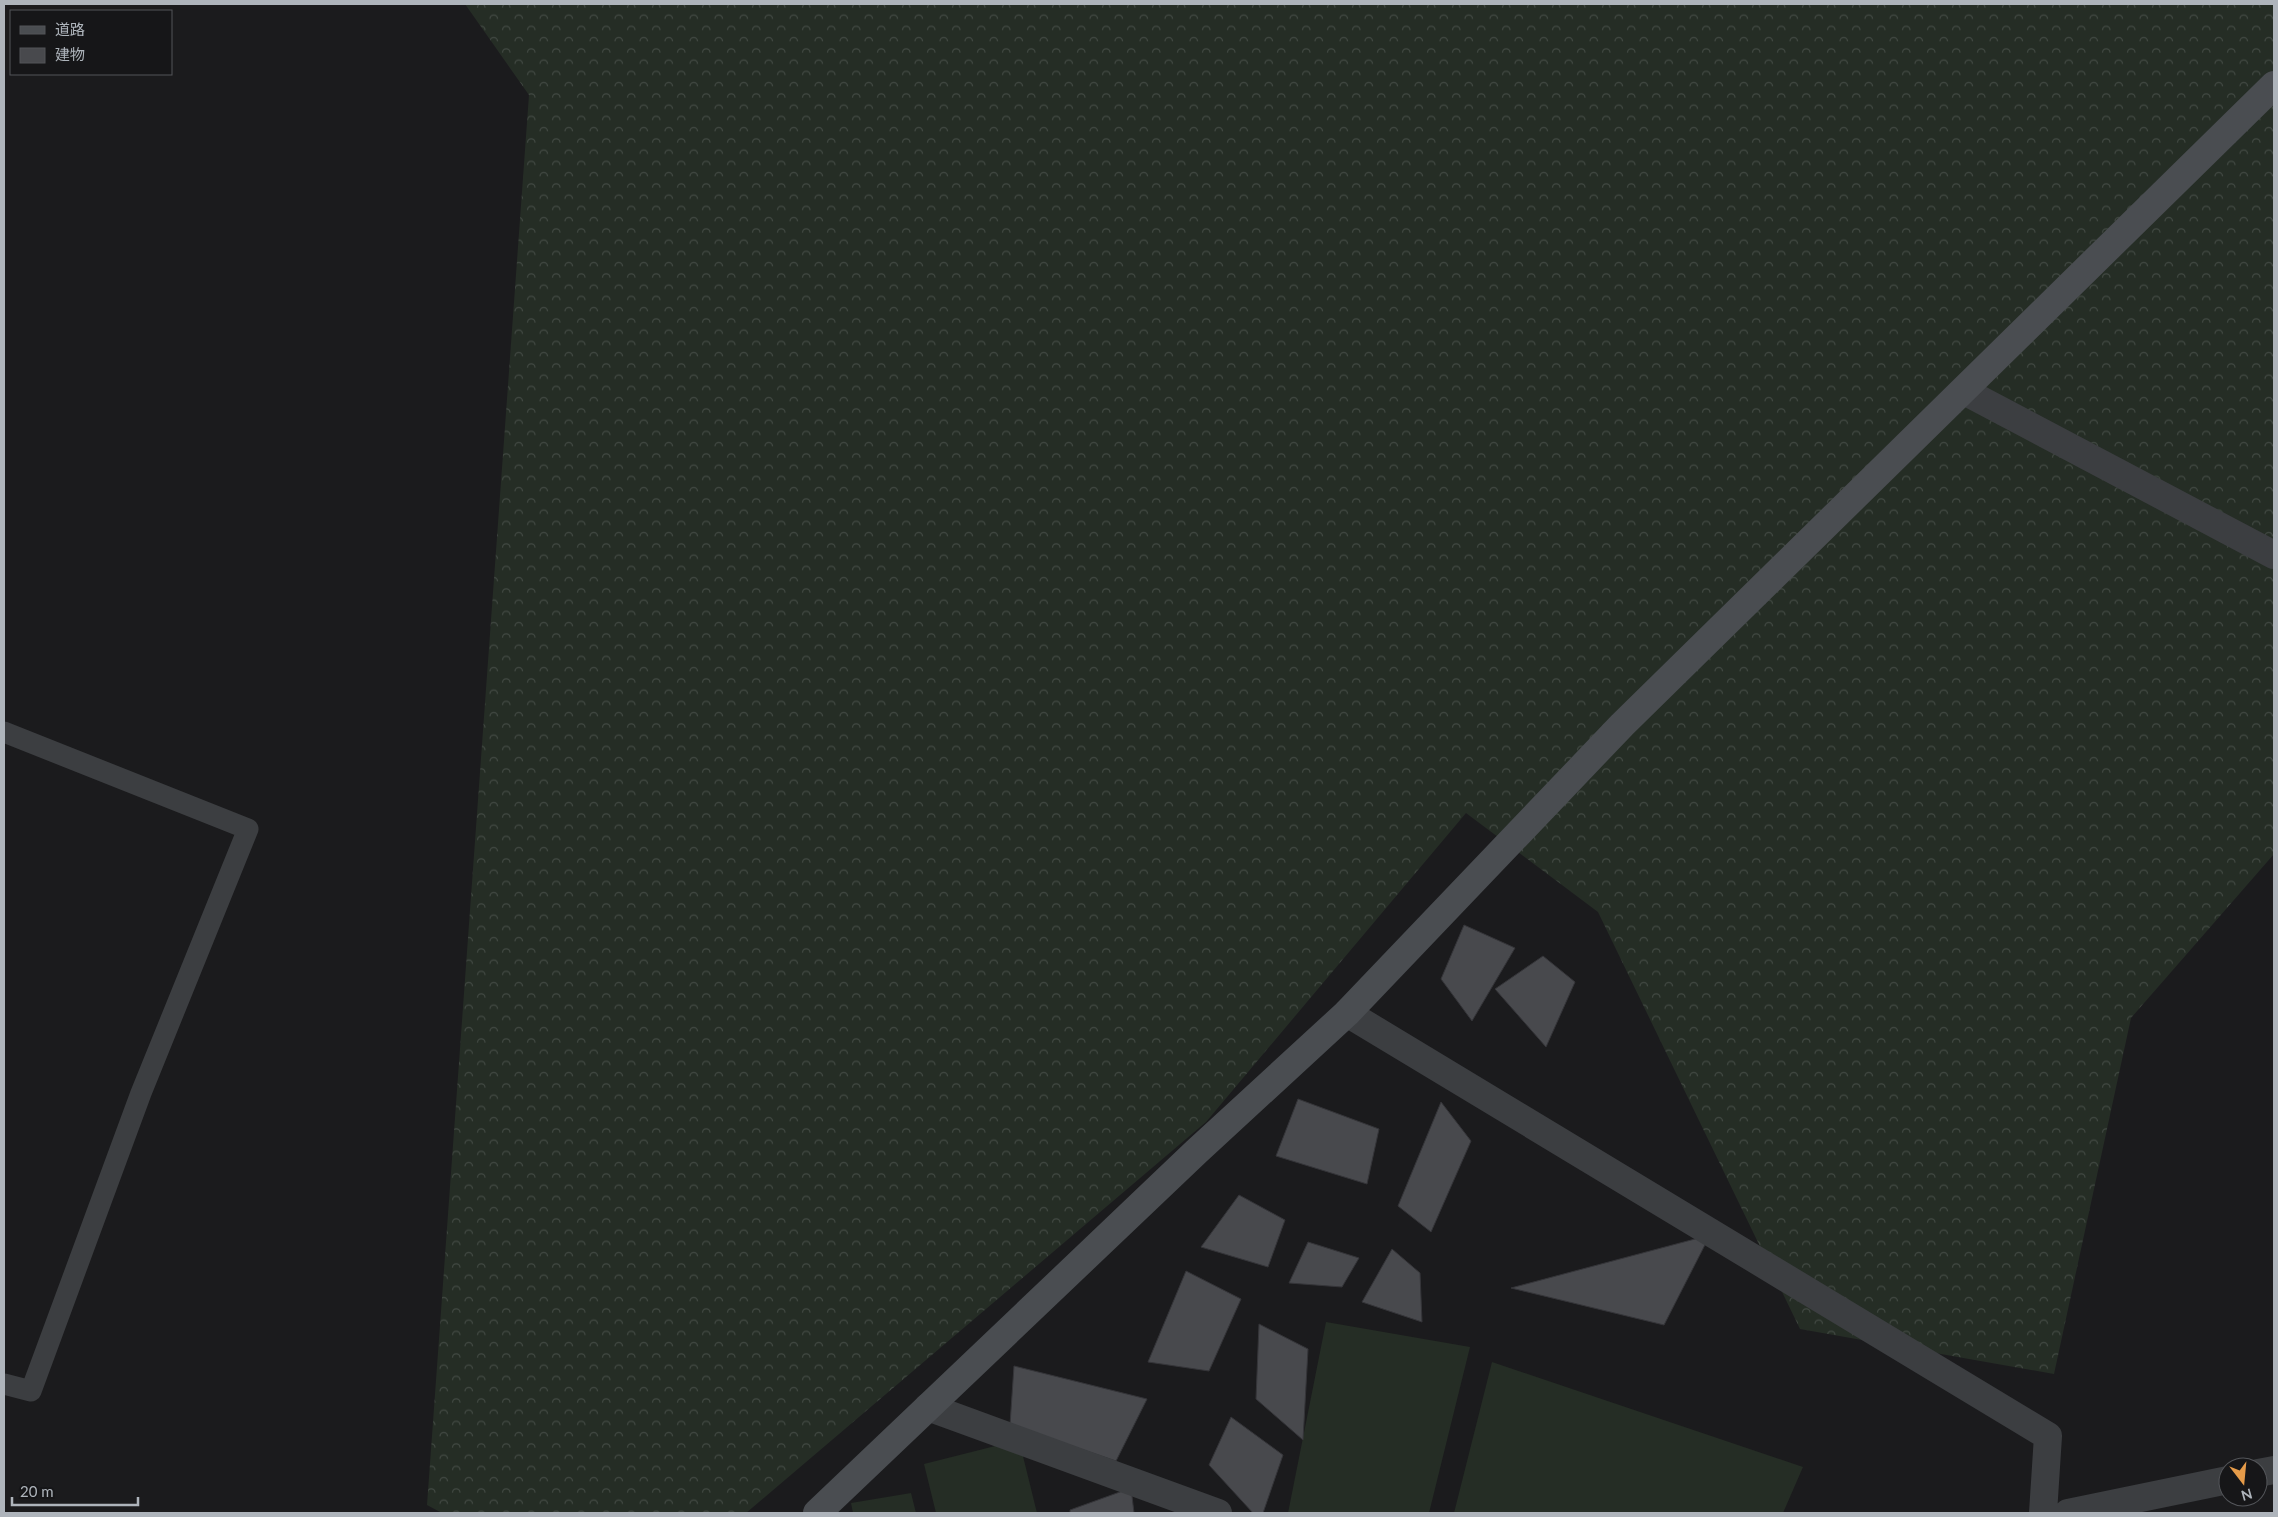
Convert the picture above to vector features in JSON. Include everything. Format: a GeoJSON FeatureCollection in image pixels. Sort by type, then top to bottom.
{"type":"FeatureCollection","features":[{"type":"Feature","properties":{"kind":"street"},"geometry":{"type":"LineString","coordinates":[[816,1513],[1196,1152],[1347,1013],[1622,726],[2274,85]]}},
{"type":"Feature","properties":{"kind":"street"},"geometry":{"type":"LineString","coordinates":[[1964,391],[2274,555]]}},
{"type":"Feature","properties":{"kind":"street"},"geometry":{"type":"LineString","coordinates":[[1347,1013],[2048,1436],[2043,1513]]}},
{"type":"Feature","properties":{"kind":"street"},"geometry":{"type":"LineString","coordinates":[[928,1407],[1218,1513]]}},
{"type":"Feature","properties":{"kind":"street"},"geometry":{"type":"LineString","coordinates":[[2068,1513],[2218,1482]]}},
{"type":"Feature","properties":{"kind":"lane"},"geometry":{"type":"LineString","coordinates":[[4,732],[248,829],[141,1093],[31,1391],[4,1384]]}},
{"type":"Feature","properties":{"kind":"green space"},"geometry":{"type":"Polygon","coordinates":[[[465,4],[2274,4],[2274,854],[2131,1018],[2054,1374],[1800,1329],[1598,912],[1466,813],[1206,1122],[746,1513],[442,1513],[427,1505],[529,95],[465,4]]]}},
{"type":"Feature","properties":{"kind":"green space"},"geometry":{"type":"Polygon","coordinates":[[[1326,1322],[1470,1347],[1429,1513],[1288,1513],[1326,1322]]]}},
{"type":"Feature","properties":{"kind":"green space"},"geometry":{"type":"Polygon","coordinates":[[[1492,1362],[1803,1467],[1783,1513],[1454,1513],[1492,1362]]]}},
{"type":"Feature","properties":{"kind":"green space"},"geometry":{"type":"Polygon","coordinates":[[[1019,1440],[1037,1513],[936,1513],[924,1464],[1019,1440]]]}},
{"type":"Feature","properties":{"kind":"green space"},"geometry":{"type":"Polygon","coordinates":[[[911,1493],[916,1513],[853,1513],[851,1503],[911,1493]]]}},
{"type":"Feature","properties":{"kind":"building"},"geometry":{"type":"Polygon","coordinates":[[[1464,925],[1515,948],[1472,1021],[1441,979],[1464,925]]]}},
{"type":"Feature","properties":{"kind":"building"},"geometry":{"type":"Polygon","coordinates":[[[1543,956],[1575,982],[1546,1047],[1495,989],[1543,956]]]}},
{"type":"Feature","properties":{"kind":"building"},"geometry":{"type":"Polygon","coordinates":[[[1298,1099],[1379,1129],[1367,1184],[1276,1156],[1298,1099]]]}},
{"type":"Feature","properties":{"kind":"building"},"geometry":{"type":"Polygon","coordinates":[[[1441,1102],[1471,1141],[1431,1232],[1398,1206],[1441,1102]]]}},
{"type":"Feature","properties":{"kind":"building"},"geometry":{"type":"Polygon","coordinates":[[[1239,1195],[1285,1220],[1268,1267],[1201,1247],[1239,1195]]]}},
{"type":"Feature","properties":{"kind":"building"},"geometry":{"type":"Polygon","coordinates":[[[1710,1235],[1664,1325],[1511,1288],[1710,1235]]]}},
{"type":"Feature","properties":{"kind":"building"},"geometry":{"type":"Polygon","coordinates":[[[1308,1242],[1359,1258],[1342,1287],[1289,1283],[1308,1242]]]}},
{"type":"Feature","properties":{"kind":"building"},"geometry":{"type":"Polygon","coordinates":[[[1392,1249],[1420,1273],[1422,1322],[1362,1302],[1392,1249]]]}},
{"type":"Feature","properties":{"kind":"building"},"geometry":{"type":"Polygon","coordinates":[[[1186,1271],[1241,1299],[1209,1371],[1148,1362],[1186,1271]]]}},
{"type":"Feature","properties":{"kind":"building"},"geometry":{"type":"Polygon","coordinates":[[[1259,1324],[1308,1349],[1303,1440],[1256,1399],[1259,1324]]]}},
{"type":"Feature","properties":{"kind":"building"},"geometry":{"type":"Polygon","coordinates":[[[1014,1366],[1147,1399],[1116,1461],[1010,1425],[1014,1366]]]}},
{"type":"Feature","properties":{"kind":"building"},"geometry":{"type":"Polygon","coordinates":[[[1231,1417],[1283,1455],[1263,1513],[1253,1513],[1209,1465],[1231,1417]]]}},
{"type":"Feature","properties":{"kind":"building"},"geometry":{"type":"Polygon","coordinates":[[[1131,1488],[1134,1513],[1070,1513],[1070,1510],[1131,1488]]]}}]}
